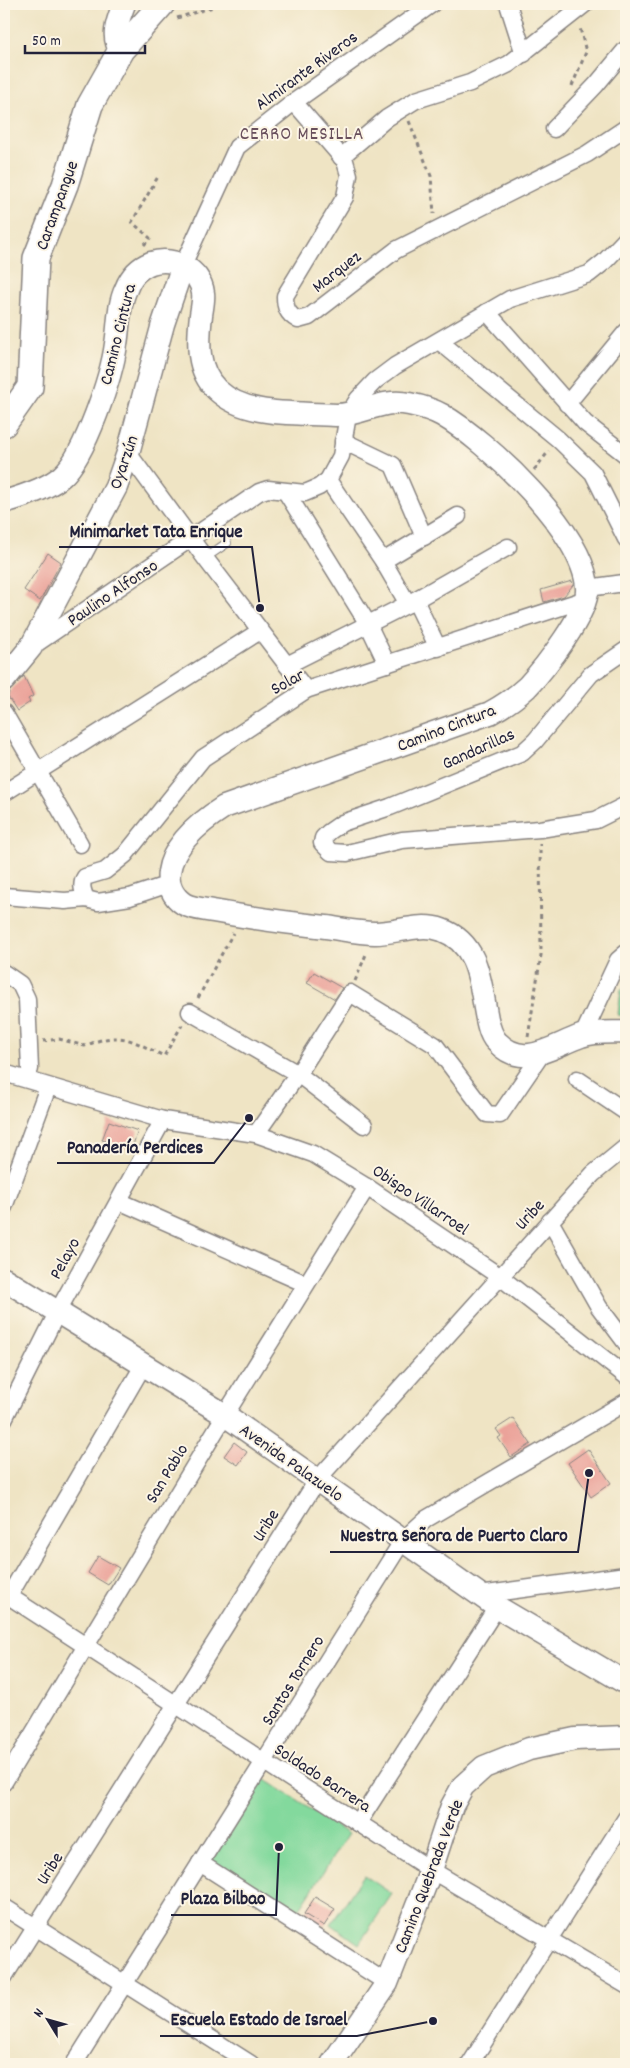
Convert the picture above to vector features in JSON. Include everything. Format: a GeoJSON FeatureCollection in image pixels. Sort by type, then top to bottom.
{"type":"FeatureCollection","features":[{"type":"Feature","properties":{"kind":"main road"},"geometry":{"type":"LineString","coordinates":[[121,50],[115,34],[124,4]]}},
{"type":"Feature","properties":{"kind":"main road","name":"Carampangue"},"geometry":{"type":"LineString","coordinates":[[4,424],[30,388],[36,258],[65,185],[90,106],[121,50],[162,4]]}},
{"type":"Feature","properties":{"kind":"main road","name":"Camino Cintura"},"geometry":{"type":"LineString","coordinates":[[4,502],[27,495],[62,476],[80,450],[114,357],[124,293],[132,276],[146,265],[159,261],[183,265]]}},
{"type":"Feature","properties":{"kind":"main road"},"geometry":{"type":"LineString","coordinates":[[183,265],[198,278],[203,293],[199,353],[205,375],[217,390],[238,403],[256,410],[348,414],[389,401],[410,404],[441,414],[524,482],[562,530],[582,566],[587,593]]}},
{"type":"Feature","properties":{"kind":"main road","name":"Oyarzún"},"geometry":{"type":"LineString","coordinates":[[31,647],[116,487],[128,453],[163,324],[183,265]]}},
{"type":"Feature","properties":{"kind":"main road","name":"Camino Cintura"},"geometry":{"type":"LineString","coordinates":[[169,884],[172,861],[186,838],[201,822],[224,807],[490,713],[503,706],[526,688],[546,664],[576,623],[587,593]]}},
{"type":"Feature","properties":{"kind":"main road","name":"Paulino Alfonso"},"geometry":{"type":"LineString","coordinates":[[4,680],[31,647]]}},
{"type":"Feature","properties":{"kind":"main road"},"geometry":{"type":"LineString","coordinates":[[169,884],[172,892],[183,903],[242,917],[374,933],[430,927],[457,938],[471,953],[476,963],[490,1028],[494,1039],[504,1049],[533,1055],[583,1035],[626,1032]]}},
{"type":"Feature","properties":{"kind":"main road","name":"Avenida Palazuelo"},"geometry":{"type":"LineString","coordinates":[[4,1279],[225,1415],[488,1601],[626,1683]]}},
{"type":"Feature","properties":{"kind":"main road","name":"Camino Quebrada Verde"},"geometry":{"type":"LineString","coordinates":[[332,2064],[387,1983],[431,1870],[457,1795],[473,1776],[484,1767],[506,1757],[553,1743],[598,1737],[626,1737]]}},
{"type":"Feature","properties":{"kind":"street","name":"Almirante Riveros"},"geometry":{"type":"LineString","coordinates":[[183,265],[237,146],[294,102],[432,4]]}},
{"type":"Feature","properties":{"kind":"street"},"geometry":{"type":"LineString","coordinates":[[508,4],[524,54]]}},
{"type":"Feature","properties":{"kind":"street"},"geometry":{"type":"LineString","coordinates":[[342,157],[387,118],[416,100],[450,90],[492,73],[524,54],[580,7]]}},
{"type":"Feature","properties":{"kind":"street"},"geometry":{"type":"LineString","coordinates":[[554,129],[626,49]]}},
{"type":"Feature","properties":{"kind":"street","name":"Marquez"},"geometry":{"type":"LineString","coordinates":[[294,102],[342,157],[348,175],[345,197],[286,296],[285,306],[290,315],[298,320],[309,318],[396,250],[587,154],[626,128]]}},
{"type":"Feature","properties":{"kind":"street"},"geometry":{"type":"LineString","coordinates":[[438,648],[411,602],[328,480],[341,456],[348,414],[358,399],[375,381],[395,366],[510,299],[589,274],[623,249]]}},
{"type":"Feature","properties":{"kind":"street"},"geometry":{"type":"LineString","coordinates":[[487,312],[585,423],[626,455]]}},
{"type":"Feature","properties":{"kind":"street"},"geometry":{"type":"LineString","coordinates":[[567,404],[626,332]]}},
{"type":"Feature","properties":{"kind":"street"},"geometry":{"type":"LineString","coordinates":[[439,340],[558,439],[594,473],[626,539]]}},
{"type":"Feature","properties":{"kind":"street"},"geometry":{"type":"LineString","coordinates":[[343,441],[394,465],[424,537]]}},
{"type":"Feature","properties":{"kind":"street"},"geometry":{"type":"LineString","coordinates":[[128,453],[306,690]]}},
{"type":"Feature","properties":{"kind":"street","name":"Paulino Alfonso"},"geometry":{"type":"LineString","coordinates":[[31,647],[259,492],[268,489],[305,493],[328,480]]}},
{"type":"Feature","properties":{"kind":"street"},"geometry":{"type":"LineString","coordinates":[[286,492],[368,624],[388,664]]}},
{"type":"Feature","properties":{"kind":"street"},"geometry":{"type":"LineString","coordinates":[[383,561],[458,516]]}},
{"type":"Feature","properties":{"kind":"street"},"geometry":{"type":"LineString","coordinates":[[287,665],[411,602],[508,547]]}},
{"type":"Feature","properties":{"kind":"street","name":"Solar"},"geometry":{"type":"LineString","coordinates":[[86,899],[82,889],[84,877],[105,871],[125,855],[198,764],[306,690],[438,648],[587,593],[626,585]]}},
{"type":"Feature","properties":{"kind":"street"},"geometry":{"type":"LineString","coordinates":[[4,793],[40,772],[260,631]]}},
{"type":"Feature","properties":{"kind":"street","name":"Gandarillas"},"geometry":{"type":"LineString","coordinates":[[540,829],[402,840],[347,852],[331,852],[322,843],[323,838],[329,832],[342,823],[390,807],[522,753],[535,741],[591,674],[626,650]]}},
{"type":"Feature","properties":{"kind":"street"},"geometry":{"type":"LineString","coordinates":[[4,713],[40,772],[80,844]]}},
{"type":"Feature","properties":{"kind":"street"},"geometry":{"type":"LineString","coordinates":[[540,829],[596,820],[626,805]]}},
{"type":"Feature","properties":{"kind":"street"},"geometry":{"type":"LineString","coordinates":[[4,896],[65,901],[86,899],[98,902],[115,900],[169,884]]}},
{"type":"Feature","properties":{"kind":"street"},"geometry":{"type":"LineString","coordinates":[[583,1035],[618,960],[626,953]]}},
{"type":"Feature","properties":{"kind":"street"},"geometry":{"type":"LineString","coordinates":[[4,973],[20,984],[27,999],[30,1069]]}},
{"type":"Feature","properties":{"kind":"street"},"geometry":{"type":"LineString","coordinates":[[256,1134],[298,1074],[350,993],[435,1046],[487,1114],[500,1114],[533,1055]]}},
{"type":"Feature","properties":{"kind":"street"},"geometry":{"type":"LineString","coordinates":[[190,1012],[298,1074],[364,1124]]}},
{"type":"Feature","properties":{"kind":"street","name":"Obispo Villarroel"},"geometry":{"type":"LineString","coordinates":[[4,1073],[163,1120],[256,1134],[313,1154],[367,1187],[500,1276],[626,1376]]}},
{"type":"Feature","properties":{"kind":"street"},"geometry":{"type":"LineString","coordinates":[[577,1079],[626,1112]]}},
{"type":"Feature","properties":{"kind":"street"},"geometry":{"type":"LineString","coordinates":[[4,1207],[48,1087]]}},
{"type":"Feature","properties":{"kind":"street","name":"Pelayo"},"geometry":{"type":"LineString","coordinates":[[4,1419],[58,1311],[163,1120]]}},
{"type":"Feature","properties":{"kind":"street","name":"Uribe"},"geometry":{"type":"LineString","coordinates":[[4,1977],[318,1479],[593,1174],[626,1147]]}},
{"type":"Feature","properties":{"kind":"street","name":"San Pablo"},"geometry":{"type":"LineString","coordinates":[[4,1782],[225,1415],[367,1187]]}},
{"type":"Feature","properties":{"kind":"street"},"geometry":{"type":"LineString","coordinates":[[119,1201],[306,1284]]}},
{"type":"Feature","properties":{"kind":"street"},"geometry":{"type":"LineString","coordinates":[[550,1221],[600,1307],[626,1343]]}},
{"type":"Feature","properties":{"kind":"street"},"geometry":{"type":"LineString","coordinates":[[6,1594],[144,1364]]}},
{"type":"Feature","properties":{"kind":"street","name":"Santos Tornero"},"geometry":{"type":"LineString","coordinates":[[74,2064],[403,1540],[426,1519],[626,1402]]}},
{"type":"Feature","properties":{"kind":"street"},"geometry":{"type":"LineString","coordinates":[[358,1823],[488,1601],[626,1574]]}},
{"type":"Feature","properties":{"kind":"street","name":"Soldado Barrera"},"geometry":{"type":"LineString","coordinates":[[6,1594],[431,1870],[626,1985]]}},
{"type":"Feature","properties":{"kind":"street"},"geometry":{"type":"LineString","coordinates":[[470,2064],[626,1818]]}},
{"type":"Feature","properties":{"kind":"street"},"geometry":{"type":"LineString","coordinates":[[200,1863],[387,1983]]}},
{"type":"Feature","properties":{"kind":"street"},"geometry":{"type":"LineString","coordinates":[[4,1908],[251,2064]]}},
{"type":"Feature","properties":{"kind":"lane"},"geometry":{"type":"LineString","coordinates":[[205,558],[227,543]]}},
{"type":"Feature","properties":{"kind":"path"},"geometry":{"type":"LineString","coordinates":[[572,111],[566,98],[586,52],[580,7]]}},
{"type":"Feature","properties":{"kind":"path"},"geometry":{"type":"LineString","coordinates":[[404,107],[431,176],[436,230]]}},
{"type":"Feature","properties":{"kind":"path"},"geometry":{"type":"LineString","coordinates":[[132,276],[132,256],[150,238],[132,222],[159,175]]}},
{"type":"Feature","properties":{"kind":"path"},"geometry":{"type":"LineString","coordinates":[[533,1055],[540,955],[540,829]]}},
{"type":"Feature","properties":{"kind":"path"},"geometry":{"type":"LineString","coordinates":[[30,1043],[59,1039],[85,1046],[104,1038],[122,1037],[164,1056],[242,917]]}},
{"type":"Feature","properties":{"kind":"path"},"geometry":{"type":"LineString","coordinates":[[350,993],[374,933]]}},
{"type":"Feature","properties":{"kind":"green space"},"geometry":{"type":"Polygon","coordinates":[[[621,989],[626,990],[626,1016],[618,1015],[621,989]]]}},
{"type":"Feature","properties":{"kind":"green space"},"geometry":{"type":"Polygon","coordinates":[[[263,1778],[348,1834],[295,1916],[209,1861],[263,1778]]]}},
{"type":"Feature","properties":{"kind":"green space"},"geometry":{"type":"Polygon","coordinates":[[[364,1875],[392,1894],[359,1944],[331,1924],[364,1875]]]}},
{"type":"Feature","properties":{"kind":"building"},"geometry":{"type":"Polygon","coordinates":[[[48,553],[61,562],[40,601],[24,590],[48,553]]]}},
{"type":"Feature","properties":{"kind":"building"},"geometry":{"type":"Polygon","coordinates":[[[572,581],[573,585],[564,596],[544,602],[541,590],[572,581]]]}},
{"type":"Feature","properties":{"kind":"building"},"geometry":{"type":"Polygon","coordinates":[[[24,676],[33,696],[28,699],[30,702],[17,711],[8,697],[9,692],[24,676]]]}},
{"type":"Feature","properties":{"kind":"building"},"geometry":{"type":"Polygon","coordinates":[[[314,972],[342,988],[335,999],[307,983],[314,972]]]}},
{"type":"Feature","properties":{"kind":"building"},"geometry":{"type":"Polygon","coordinates":[[[109,1121],[138,1131],[131,1150],[102,1140],[109,1121]]]}},
{"type":"Feature","properties":{"kind":"building"},"geometry":{"type":"Polygon","coordinates":[[[513,1418],[531,1444],[511,1457],[498,1438],[501,1436],[496,1429],[513,1418]]]}},
{"type":"Feature","properties":{"kind":"building"},"geometry":{"type":"Polygon","coordinates":[[[234,1442],[247,1452],[238,1465],[224,1456],[234,1442]]]}},
{"type":"Feature","properties":{"kind":"building"},"geometry":{"type":"Polygon","coordinates":[[[588,1449],[611,1483],[591,1497],[568,1463],[588,1449]]]}},
{"type":"Feature","properties":{"kind":"building"},"geometry":{"type":"Polygon","coordinates":[[[98,1556],[119,1568],[108,1585],[88,1573],[98,1556]]]}},
{"type":"Feature","properties":{"kind":"building"},"geometry":{"type":"Polygon","coordinates":[[[315,1897],[335,1909],[324,1926],[304,1914],[315,1897]]]}},
{"type":"Feature","properties":{"kind":"place","name":"Minimarket Tata Enrique"},"geometry":{"type":"Point","coordinates":[260,608]}},
{"type":"Feature","properties":{"kind":"place","name":"Panadería Perdices"},"geometry":{"type":"Point","coordinates":[249,1118]}},
{"type":"Feature","properties":{"kind":"place","name":"Nuestra Señora de Puerto Claro"},"geometry":{"type":"Point","coordinates":[589,1473]}},
{"type":"Feature","properties":{"kind":"place","name":"Plaza Bilbao"},"geometry":{"type":"Point","coordinates":[279,1847]}},
{"type":"Feature","properties":{"kind":"place","name":"Escuela Estado de Israel"},"geometry":{"type":"Point","coordinates":[433,2021]}},
{"type":"Feature","properties":{"kind":"district","name":"CERRO MESILLA"},"geometry":{"type":"Point","coordinates":[302,132]}}]}
